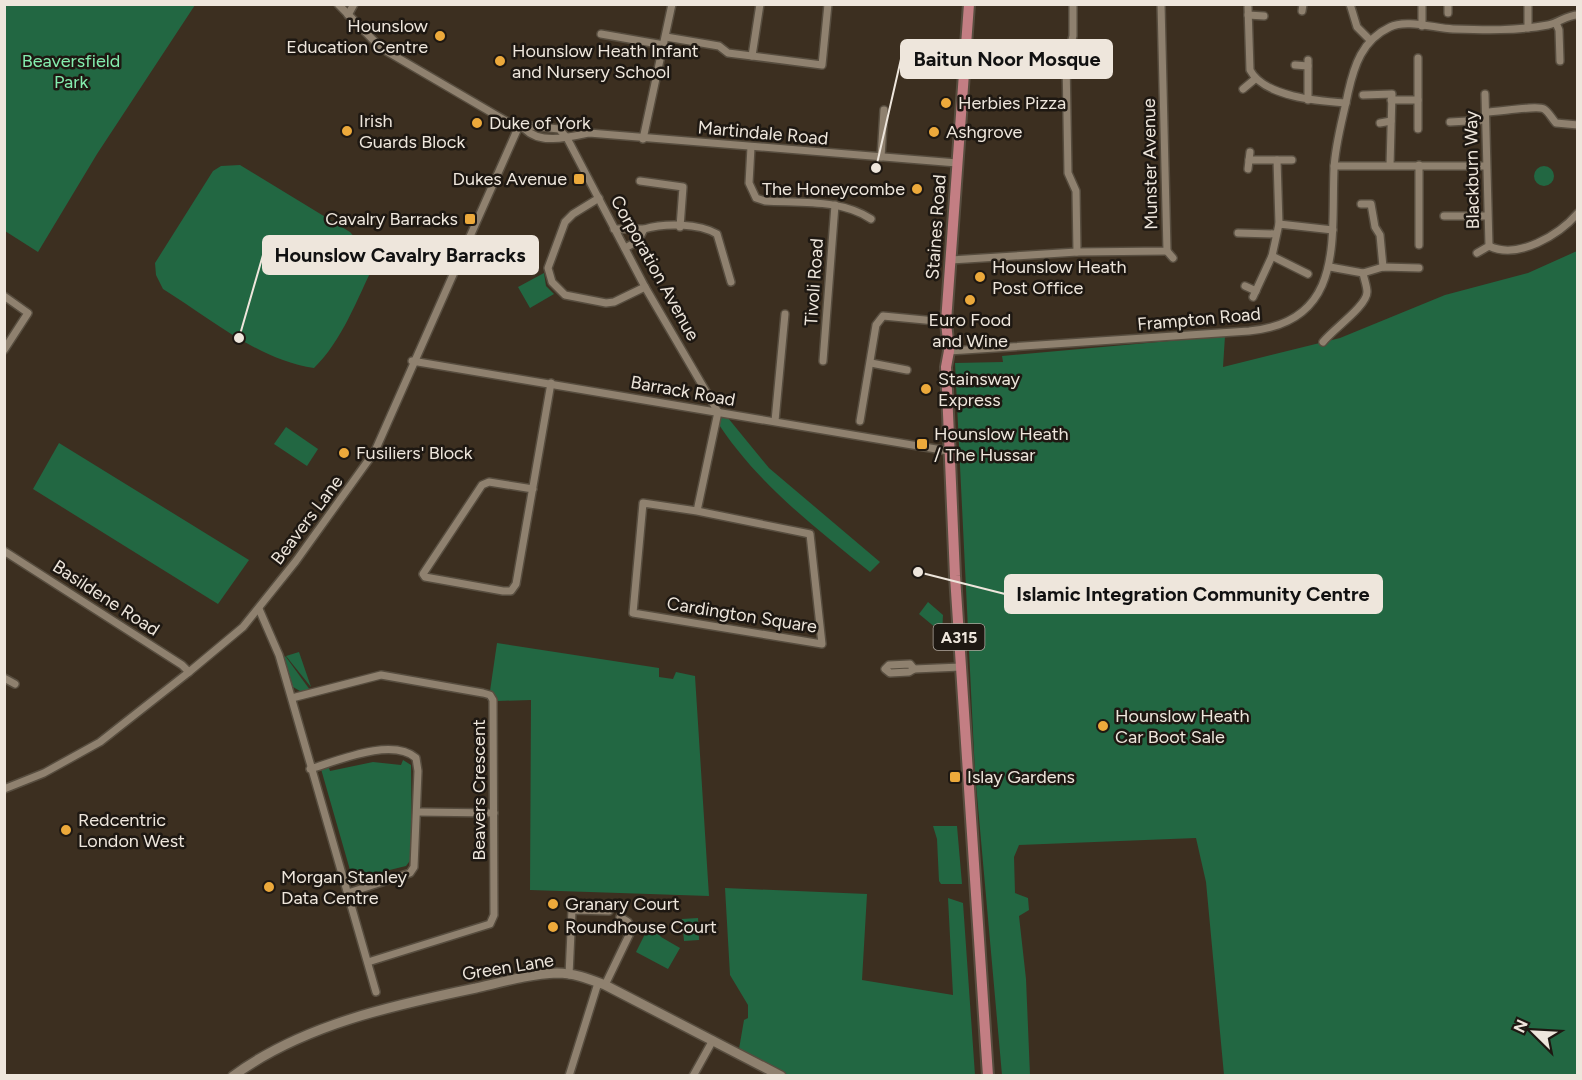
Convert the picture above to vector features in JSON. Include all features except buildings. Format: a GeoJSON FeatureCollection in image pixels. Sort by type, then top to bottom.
{"type":"FeatureCollection","features":[{"type":"Feature","properties":{"kind":"main road","name":"Staines Road"},"geometry":{"type":"LineString","coordinates":[[948,451],[946,368],[949,351],[946,322],[969,4]]}},
{"type":"Feature","properties":{"kind":"main road","name":"A315"},"geometry":{"type":"LineString","coordinates":[[948,451],[988,1076]]}},
{"type":"Feature","properties":{"kind":"street"},"geometry":{"type":"LineString","coordinates":[[338,4],[381,48],[521,129],[530,126],[559,129],[567,138]]}},
{"type":"Feature","properties":{"kind":"street"},"geometry":{"type":"LineString","coordinates":[[348,15],[354,4]]}},
{"type":"Feature","properties":{"kind":"street"},"geometry":{"type":"LineString","coordinates":[[644,139],[672,4]]}},
{"type":"Feature","properties":{"kind":"street"},"geometry":{"type":"LineString","coordinates":[[752,56],[760,4]]}},
{"type":"Feature","properties":{"kind":"street"},"geometry":{"type":"LineString","coordinates":[[601,34],[719,46],[728,53],[822,65],[828,4]]}},
{"type":"Feature","properties":{"kind":"street"},"geometry":{"type":"LineString","coordinates":[[1072,4],[1073,36],[1066,60],[1068,173],[1076,191],[1077,252]]}},
{"type":"Feature","properties":{"kind":"street","name":"Munster Avenue"},"geometry":{"type":"LineString","coordinates":[[951,260],[1077,252],[1167,251],[1161,4]]}},
{"type":"Feature","properties":{"kind":"street"},"geometry":{"type":"LineString","coordinates":[[1350,4],[1358,27],[1370,40],[1392,26],[1482,30],[1528,28],[1552,24],[1578,15]]}},
{"type":"Feature","properties":{"kind":"street"},"geometry":{"type":"LineString","coordinates":[[1422,4],[1422,26]]}},
{"type":"Feature","properties":{"kind":"street"},"geometry":{"type":"LineString","coordinates":[[1448,4],[1448,13]]}},
{"type":"Feature","properties":{"kind":"street"},"geometry":{"type":"LineString","coordinates":[[1528,4],[1528,28]]}},
{"type":"Feature","properties":{"kind":"street"},"geometry":{"type":"LineString","coordinates":[[1264,16],[1248,11],[1250,70],[1255,79],[1272,88],[1308,100],[1346,104]]}},
{"type":"Feature","properties":{"kind":"street"},"geometry":{"type":"LineString","coordinates":[[1552,24],[1559,30],[1560,61]]}},
{"type":"Feature","properties":{"kind":"street","name":"Frampton Road"},"geometry":{"type":"LineString","coordinates":[[949,351],[1081,344],[1274,327],[1288,322],[1308,306],[1322,288],[1330,267],[1334,166],[1357,60],[1370,40]]}},
{"type":"Feature","properties":{"kind":"street"},"geometry":{"type":"LineString","coordinates":[[1418,58],[1418,129]]}},
{"type":"Feature","properties":{"kind":"street"},"geometry":{"type":"LineString","coordinates":[[1295,66],[1308,63],[1308,100]]}},
{"type":"Feature","properties":{"kind":"street"},"geometry":{"type":"LineString","coordinates":[[1244,89],[1255,79]]}},
{"type":"Feature","properties":{"kind":"street"},"geometry":{"type":"LineString","coordinates":[[1362,95],[1392,94],[1390,165]]}},
{"type":"Feature","properties":{"kind":"street","name":"Blackburn Way"},"geometry":{"type":"LineString","coordinates":[[1485,94],[1489,246]]}},
{"type":"Feature","properties":{"kind":"street"},"geometry":{"type":"LineString","coordinates":[[1391,100],[1418,100]]}},
{"type":"Feature","properties":{"kind":"street"},"geometry":{"type":"LineString","coordinates":[[1486,112],[1538,107],[1546,110],[1556,123],[1578,125]]}},
{"type":"Feature","properties":{"kind":"street"},"geometry":{"type":"LineString","coordinates":[[881,157],[885,110]]}},
{"type":"Feature","properties":{"kind":"street"},"geometry":{"type":"LineString","coordinates":[[1450,122],[1485,120]]}},
{"type":"Feature","properties":{"kind":"street"},"geometry":{"type":"LineString","coordinates":[[1380,123],[1391,122]]}},
{"type":"Feature","properties":{"kind":"street","name":"Beavers Lane"},"geometry":{"type":"LineString","coordinates":[[4,789],[44,773],[100,742],[237,632],[259,609],[375,451],[412,361],[521,129]]}},
{"type":"Feature","properties":{"kind":"street","name":"Martindale Road"},"geometry":{"type":"LineString","coordinates":[[567,138],[589,133],[957,163]]}},
{"type":"Feature","properties":{"kind":"street","name":"Corporation Avenue"},"geometry":{"type":"LineString","coordinates":[[567,138],[645,287],[718,412]]}},
{"type":"Feature","properties":{"kind":"street"},"geometry":{"type":"LineString","coordinates":[[751,147],[749,183],[756,198],[765,201],[835,205],[858,211],[871,219]]}},
{"type":"Feature","properties":{"kind":"street"},"geometry":{"type":"LineString","coordinates":[[1248,169],[1250,152]]}},
{"type":"Feature","properties":{"kind":"street"},"geometry":{"type":"LineString","coordinates":[[1249,160],[1292,160]]}},
{"type":"Feature","properties":{"kind":"street"},"geometry":{"type":"LineString","coordinates":[[1245,286],[1254,294],[1272,256],[1279,224],[1277,160]]}},
{"type":"Feature","properties":{"kind":"street"},"geometry":{"type":"LineString","coordinates":[[1419,165],[1419,244]]}},
{"type":"Feature","properties":{"kind":"street"},"geometry":{"type":"LineString","coordinates":[[1334,166],[1486,166]]}},
{"type":"Feature","properties":{"kind":"street"},"geometry":{"type":"LineString","coordinates":[[640,181],[683,187],[680,227]]}},
{"type":"Feature","properties":{"kind":"street"},"geometry":{"type":"LineString","coordinates":[[599,198],[573,214],[565,222],[548,268],[552,282],[565,295],[606,303],[614,302],[645,287]]}},
{"type":"Feature","properties":{"kind":"street"},"geometry":{"type":"LineString","coordinates":[[1361,204],[1371,204],[1375,227],[1380,235],[1383,267]]}},
{"type":"Feature","properties":{"kind":"street","name":"Tivoli Road"},"geometry":{"type":"LineString","coordinates":[[823,361],[835,205]]}},
{"type":"Feature","properties":{"kind":"street","name":"Blackburn Way"},"geometry":{"type":"LineString","coordinates":[[1489,246],[1502,252],[1529,246],[1566,227],[1578,213]]}},
{"type":"Feature","properties":{"kind":"street"},"geometry":{"type":"LineString","coordinates":[[1444,216],[1487,216]]}},
{"type":"Feature","properties":{"kind":"street"},"geometry":{"type":"LineString","coordinates":[[1279,224],[1333,230]]}},
{"type":"Feature","properties":{"kind":"street"},"geometry":{"type":"LineString","coordinates":[[614,229],[644,229],[657,225],[708,229],[717,234],[731,282]]}},
{"type":"Feature","properties":{"kind":"street"},"geometry":{"type":"LineString","coordinates":[[624,248],[638,241],[644,229]]}},
{"type":"Feature","properties":{"kind":"street"},"geometry":{"type":"LineString","coordinates":[[1238,233],[1276,234]]}},
{"type":"Feature","properties":{"kind":"street","name":"Blackburn Way"},"geometry":{"type":"LineString","coordinates":[[1477,253],[1489,246]]}},
{"type":"Feature","properties":{"kind":"street"},"geometry":{"type":"LineString","coordinates":[[1167,251],[1173,258]]}},
{"type":"Feature","properties":{"kind":"street"},"geometry":{"type":"LineString","coordinates":[[1272,256],[1308,274]]}},
{"type":"Feature","properties":{"kind":"street"},"geometry":{"type":"LineString","coordinates":[[1330,267],[1363,273],[1383,267],[1419,268]]}},
{"type":"Feature","properties":{"kind":"street"},"geometry":{"type":"LineString","coordinates":[[1323,342],[1333,329],[1361,305],[1367,293],[1363,273]]}},
{"type":"Feature","properties":{"kind":"street"},"geometry":{"type":"LineString","coordinates":[[4,296],[28,313],[4,350]]}},
{"type":"Feature","properties":{"kind":"street"},"geometry":{"type":"LineString","coordinates":[[775,422],[785,314]]}},
{"type":"Feature","properties":{"kind":"street"},"geometry":{"type":"LineString","coordinates":[[860,421],[876,325],[883,316],[946,322]]}},
{"type":"Feature","properties":{"kind":"street","name":"Barrack Road"},"geometry":{"type":"LineString","coordinates":[[412,361],[948,451]]}},
{"type":"Feature","properties":{"kind":"street"},"geometry":{"type":"LineString","coordinates":[[871,363],[907,369]]}},
{"type":"Feature","properties":{"kind":"street"},"geometry":{"type":"LineString","coordinates":[[533,489],[489,482],[482,485],[423,574],[425,577],[511,591],[516,584],[533,489],[551,383]]}},
{"type":"Feature","properties":{"kind":"street"},"geometry":{"type":"LineString","coordinates":[[697,512],[718,412]]}},
{"type":"Feature","properties":{"kind":"street","name":"Cardington Square"},"geometry":{"type":"LineString","coordinates":[[643,503],[697,512],[810,534],[822,644],[633,613],[643,503]]}},
{"type":"Feature","properties":{"kind":"street","name":"Basildene Road"},"geometry":{"type":"LineString","coordinates":[[4,551],[179,663],[189,672]]}},
{"type":"Feature","properties":{"kind":"street"},"geometry":{"type":"LineString","coordinates":[[259,609],[279,655],[376,992]]}},
{"type":"Feature","properties":{"kind":"street"},"geometry":{"type":"LineString","coordinates":[[914,669],[961,667]]}},
{"type":"Feature","properties":{"kind":"street","name":"Beavers Crescent"},"geometry":{"type":"LineString","coordinates":[[292,698],[381,675],[490,695],[493,700],[494,915],[490,924],[368,962]]}},
{"type":"Feature","properties":{"kind":"street"},"geometry":{"type":"LineString","coordinates":[[4,678],[15,684]]}},
{"type":"Feature","properties":{"kind":"street"},"geometry":{"type":"LineString","coordinates":[[310,769],[373,750],[411,755],[417,765],[414,867],[410,873],[348,893]]}},
{"type":"Feature","properties":{"kind":"street"},"geometry":{"type":"LineString","coordinates":[[417,812],[494,813]]}},
{"type":"Feature","properties":{"kind":"street"},"geometry":{"type":"LineString","coordinates":[[569,975],[572,910],[609,911]]}},
{"type":"Feature","properties":{"kind":"street"},"geometry":{"type":"LineString","coordinates":[[569,1076],[602,984],[632,929],[628,922],[620,917]]}},
{"type":"Feature","properties":{"kind":"street","name":"Green Lane"},"geometry":{"type":"LineString","coordinates":[[233,1076],[258,1059],[338,1024],[432,997],[527,977],[569,975],[602,984],[781,1076]]}},
{"type":"Feature","properties":{"kind":"street"},"geometry":{"type":"LineString","coordinates":[[693,1076],[713,1040]]}},
{"type":"Feature","properties":{"kind":"green space","name":"Beaversfield Park"},"geometry":{"type":"Polygon","coordinates":[[[4,5],[195,5],[97,154],[38,252],[5,231],[4,5]]]}},
{"type":"Feature","properties":{"kind":"green space"},"geometry":{"type":"Polygon","coordinates":[[[240,165],[350,232],[364,248],[374,265],[341,333],[314,368],[274,357],[235,336],[163,289],[156,275],[155,263],[213,171],[221,166],[240,165]]]}},
{"type":"Feature","properties":{"kind":"green space"},"geometry":{"type":"Polygon","coordinates":[[[1544,166],[1551,169],[1554,176],[1551,183],[1544,186],[1537,183],[1534,176],[1537,169],[1544,166]]]}},
{"type":"Feature","properties":{"kind":"green space"},"geometry":{"type":"Polygon","coordinates":[[[1577,251],[1577,1075],[1224,1075],[1206,882],[1196,838],[1019,845],[1014,857],[1015,893],[1028,898],[1029,910],[1019,916],[1026,979],[1030,1075],[1002,1075],[975,773],[955,363],[1003,362],[1002,356],[1225,336],[1223,367],[1340,338],[1445,295],[1528,273],[1577,251]]]}},
{"type":"Feature","properties":{"kind":"green space"},"geometry":{"type":"Polygon","coordinates":[[[544,273],[546,286],[554,294],[530,308],[518,287],[544,273]]]}},
{"type":"Feature","properties":{"kind":"green space"},"geometry":{"type":"Polygon","coordinates":[[[714,417],[728,418],[769,468],[880,562],[870,572],[785,501],[747,462],[714,417]]]}},
{"type":"Feature","properties":{"kind":"green space"},"geometry":{"type":"Polygon","coordinates":[[[286,427],[318,449],[307,466],[274,444],[286,427]]]}},
{"type":"Feature","properties":{"kind":"green space"},"geometry":{"type":"Polygon","coordinates":[[[59,443],[249,560],[218,604],[33,489],[59,443]]]}},
{"type":"Feature","properties":{"kind":"green space"},"geometry":{"type":"Polygon","coordinates":[[[928,602],[943,615],[942,633],[919,614],[928,602]]]}},
{"type":"Feature","properties":{"kind":"green space"},"geometry":{"type":"Polygon","coordinates":[[[497,643],[659,668],[659,677],[673,679],[676,672],[695,676],[709,896],[530,890],[531,700],[497,701],[490,691],[497,643]]]}},
{"type":"Feature","properties":{"kind":"green space"},"geometry":{"type":"Polygon","coordinates":[[[299,652],[311,687],[286,656],[299,652]]]}},
{"type":"Feature","properties":{"kind":"green space"},"geometry":{"type":"Polygon","coordinates":[[[284,656],[310,690],[300,691],[293,687],[284,656]]]}},
{"type":"Feature","properties":{"kind":"green space"},"geometry":{"type":"Polygon","coordinates":[[[403,760],[411,765],[412,858],[406,866],[361,877],[362,884],[354,884],[321,769],[328,765],[330,771],[373,762],[401,765],[403,760]]]}},
{"type":"Feature","properties":{"kind":"green space"},"geometry":{"type":"Polygon","coordinates":[[[933,826],[957,826],[962,884],[941,884],[939,881],[937,839],[933,826]]]}},
{"type":"Feature","properties":{"kind":"green space"},"geometry":{"type":"Polygon","coordinates":[[[725,888],[867,894],[862,980],[953,995],[948,898],[963,903],[975,1075],[788,1075],[739,1049],[744,1020],[748,1018],[748,1005],[730,975],[725,888]]]}},
{"type":"Feature","properties":{"kind":"green space"},"geometry":{"type":"Polygon","coordinates":[[[698,918],[699,940],[684,941],[682,919],[698,918]]]}},
{"type":"Feature","properties":{"kind":"green space"},"geometry":{"type":"Polygon","coordinates":[[[654,929],[661,937],[680,948],[668,969],[636,952],[646,932],[654,929]]]}},
{"type":"Feature","properties":{"kind":"place","name":"Hounslow Education Centre"},"geometry":{"type":"Point","coordinates":[440,36]}},
{"type":"Feature","properties":{"kind":"place","name":"Hounslow Heath Infant and Nursery School"},"geometry":{"type":"Point","coordinates":[500,61]}},
{"type":"Feature","properties":{"kind":"place","name":"Herbies Pizza"},"geometry":{"type":"Point","coordinates":[946,103]}},
{"type":"Feature","properties":{"kind":"place","name":"Duke of York"},"geometry":{"type":"Point","coordinates":[477,123]}},
{"type":"Feature","properties":{"kind":"place","name":"Irish Guards Block"},"geometry":{"type":"Point","coordinates":[347,131]}},
{"type":"Feature","properties":{"kind":"place","name":"Ashgrove"},"geometry":{"type":"Point","coordinates":[934,132]}},
{"type":"Feature","properties":{"kind":"place","name":"Baitun Noor Mosque"},"geometry":{"type":"Point","coordinates":[876,168]}},
{"type":"Feature","properties":{"kind":"place","name":"Dukes Avenue"},"geometry":{"type":"Point","coordinates":[579,179]}},
{"type":"Feature","properties":{"kind":"place","name":"The Honeycombe"},"geometry":{"type":"Point","coordinates":[917,189]}},
{"type":"Feature","properties":{"kind":"place","name":"Cavalry Barracks"},"geometry":{"type":"Point","coordinates":[470,219]}},
{"type":"Feature","properties":{"kind":"place","name":"Hounslow Heath Post Office"},"geometry":{"type":"Point","coordinates":[980,277]}},
{"type":"Feature","properties":{"kind":"place","name":"Euro Food and Wine"},"geometry":{"type":"Point","coordinates":[970,300]}},
{"type":"Feature","properties":{"kind":"place","name":"Hounslow Cavalry Barracks"},"geometry":{"type":"Point","coordinates":[239,338]}},
{"type":"Feature","properties":{"kind":"place","name":"Stainsway Express"},"geometry":{"type":"Point","coordinates":[926,389]}},
{"type":"Feature","properties":{"kind":"place","name":"Hounslow Heath / The Hussar"},"geometry":{"type":"Point","coordinates":[922,444]}},
{"type":"Feature","properties":{"kind":"place","name":"Fusiliers' Block"},"geometry":{"type":"Point","coordinates":[344,453]}},
{"type":"Feature","properties":{"kind":"place","name":"Islamic Integration Community Centre"},"geometry":{"type":"Point","coordinates":[918,572]}},
{"type":"Feature","properties":{"kind":"place","name":"Hounslow Heath Car Boot Sale"},"geometry":{"type":"Point","coordinates":[1103,726]}},
{"type":"Feature","properties":{"kind":"place","name":"Islay Gardens"},"geometry":{"type":"Point","coordinates":[955,777]}},
{"type":"Feature","properties":{"kind":"place","name":"Redcentric London West"},"geometry":{"type":"Point","coordinates":[66,830]}},
{"type":"Feature","properties":{"kind":"place","name":"Morgan Stanley Data Centre"},"geometry":{"type":"Point","coordinates":[269,887]}},
{"type":"Feature","properties":{"kind":"place","name":"Granary Court"},"geometry":{"type":"Point","coordinates":[553,904]}},
{"type":"Feature","properties":{"kind":"place","name":"Roundhouse Court"},"geometry":{"type":"Point","coordinates":[553,927]}}]}
